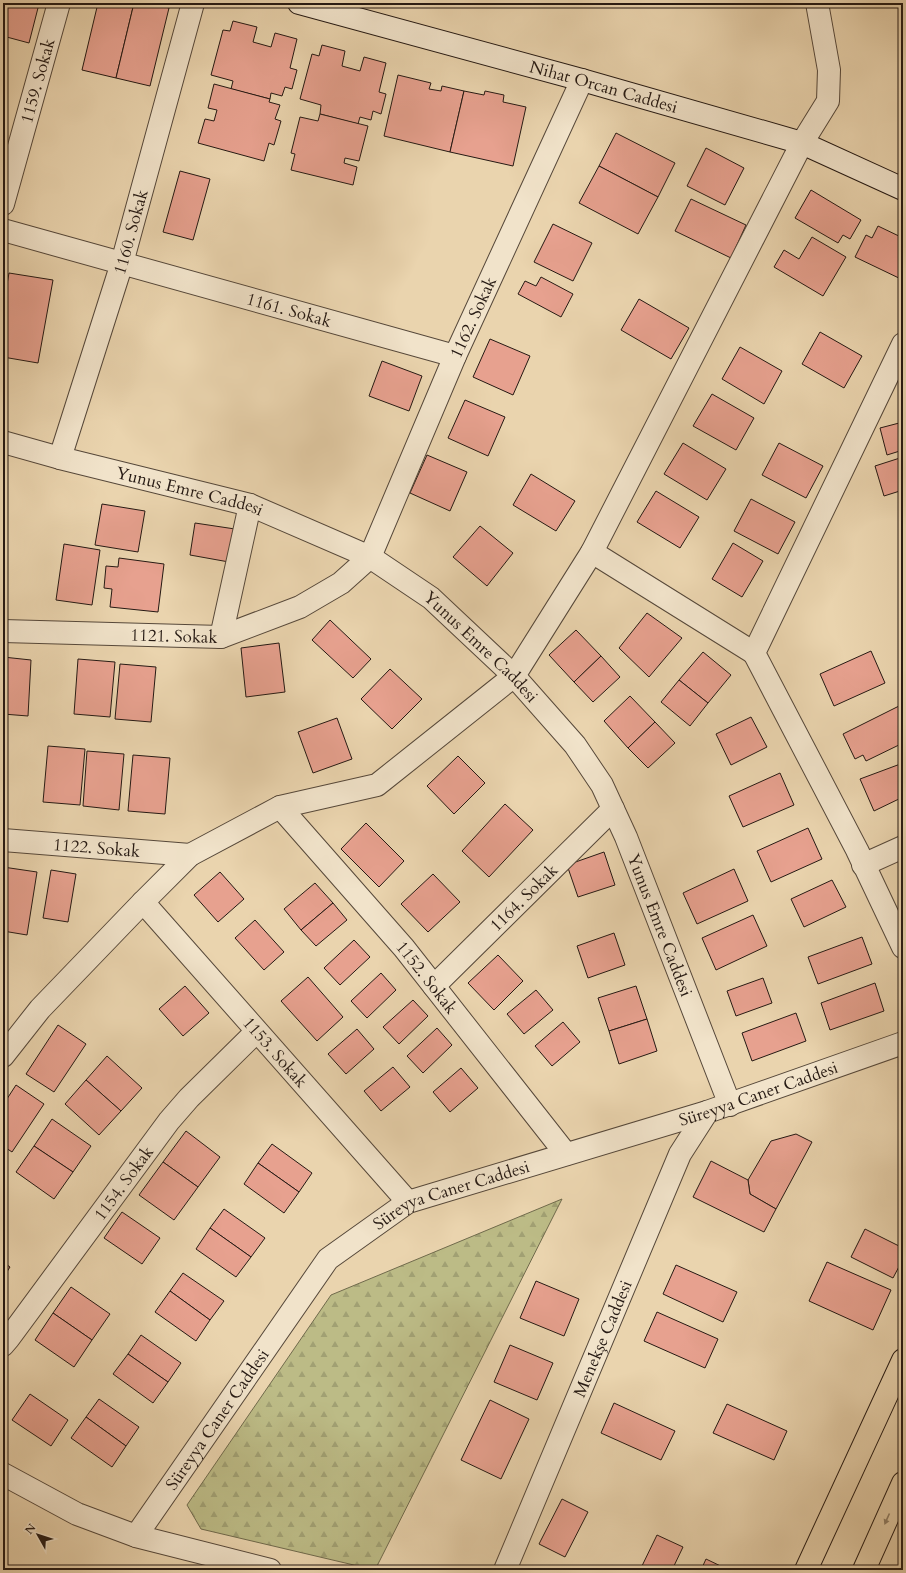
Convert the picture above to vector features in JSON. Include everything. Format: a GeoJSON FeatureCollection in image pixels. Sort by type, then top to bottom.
{"type":"FeatureCollection","features":[{"type":"Feature","properties":{"kind":"main road"},"geometry":{"type":"LineString","coordinates":[[806,1570],[903,1360]]}},
{"type":"Feature","properties":{"kind":"main road"},"geometry":{"type":"LineString","coordinates":[[864,1570],[903,1483]]}},
{"type":"Feature","properties":{"kind":"street","name":"1159. Sokak"},"geometry":{"type":"LineString","coordinates":[[3,204],[60,3]]}},
{"type":"Feature","properties":{"kind":"street","name":"1160. Sokak"},"geometry":{"type":"LineString","coordinates":[[60,458],[122,263],[193,3]]}},
{"type":"Feature","properties":{"kind":"street","name":"Nihat Orcan Caddesi"},"geometry":{"type":"LineString","coordinates":[[299,3],[582,80],[802,143],[903,189]]}},
{"type":"Feature","properties":{"kind":"street"},"geometry":{"type":"LineString","coordinates":[[3,1056],[40,1009],[143,902],[190,856],[280,807],[377,785],[514,676],[592,552],[802,143],[828,101],[829,70],[817,3]]}},
{"type":"Feature","properties":{"kind":"street","name":"1162. Sokak"},"geometry":{"type":"LineString","coordinates":[[370,557],[455,356],[582,80]]}},
{"type":"Feature","properties":{"kind":"street","name":"1161. Sokak"},"geometry":{"type":"LineString","coordinates":[[3,230],[455,356]]}},
{"type":"Feature","properties":{"kind":"street"},"geometry":{"type":"LineString","coordinates":[[754,652],[902,352]]}},
{"type":"Feature","properties":{"kind":"street","name":"Yunus Emre Caddesi"},"geometry":{"type":"LineString","coordinates":[[3,442],[60,458],[250,505],[370,557],[431,598],[514,676],[575,745],[602,785],[626,837],[730,1105]]}},
{"type":"Feature","properties":{"kind":"street"},"geometry":{"type":"LineString","coordinates":[[221,637],[250,505]]}},
{"type":"Feature","properties":{"kind":"street"},"geometry":{"type":"LineString","coordinates":[[592,552],[754,652],[857,850],[903,947]]}},
{"type":"Feature","properties":{"kind":"street","name":"1121. Sokak"},"geometry":{"type":"LineString","coordinates":[[3,631],[221,637],[300,607],[341,583],[370,557]]}},
{"type":"Feature","properties":{"kind":"street","name":"1152. Sokak"},"geometry":{"type":"LineString","coordinates":[[280,807],[404,948],[566,1154]]}},
{"type":"Feature","properties":{"kind":"street","name":"1164. Sokak"},"geometry":{"type":"LineString","coordinates":[[434,986],[613,809]]}},
{"type":"Feature","properties":{"kind":"street","name":"1122. Sokak"},"geometry":{"type":"LineString","coordinates":[[3,840],[190,856]]}},
{"type":"Feature","properties":{"kind":"street"},"geometry":{"type":"LineString","coordinates":[[863,865],[903,847]]}},
{"type":"Feature","properties":{"kind":"street","name":"1153. Sokak"},"geometry":{"type":"LineString","coordinates":[[143,902],[256,1032],[408,1202]]}},
{"type":"Feature","properties":{"kind":"street","name":"1154. Sokak"},"geometry":{"type":"LineString","coordinates":[[3,1345],[169,1121],[189,1098],[256,1032]]}},
{"type":"Feature","properties":{"kind":"street","name":"Süreyya Caner Caddesi"},"geometry":{"type":"LineString","coordinates":[[136,1536],[328,1259],[408,1202],[730,1105],[903,1043]]}},
{"type":"Feature","properties":{"kind":"street","name":"Menekşe Caddesi"},"geometry":{"type":"LineString","coordinates":[[505,1570],[680,1154],[708,1112]]}},
{"type":"Feature","properties":{"kind":"street"},"geometry":{"type":"LineString","coordinates":[[3,1474],[77,1514],[136,1536],[268,1570]]}},
{"type":"Feature","properties":{"kind":"green space"},"geometry":{"type":"Polygon","coordinates":[[[562,1199],[375,1570],[201,1529],[187,1505],[331,1295],[562,1199]]]}},
{"type":"Feature","properties":{"kind":"building"},"geometry":{"type":"Polygon","coordinates":[[[3,3],[39,4],[29,43],[3,36],[3,3]]]}},
{"type":"Feature","properties":{"kind":"building"},"geometry":{"type":"Polygon","coordinates":[[[98,3],[134,3],[116,78],[82,70],[98,3]]]}},
{"type":"Feature","properties":{"kind":"building"},"geometry":{"type":"Polygon","coordinates":[[[134,3],[148,3],[169,8],[150,86],[116,78],[134,3]]]}},
{"type":"Feature","properties":{"kind":"building"},"geometry":{"type":"Polygon","coordinates":[[[233,21],[257,27],[253,42],[271,47],[275,33],[297,39],[290,68],[297,70],[292,89],[285,87],[282,96],[271,93],[270,99],[231,89],[233,81],[211,75],[223,30],[230,31],[233,21]]]}},
{"type":"Feature","properties":{"kind":"building"},"geometry":{"type":"Polygon","coordinates":[[[322,45],[345,51],[342,66],[360,71],[364,57],[386,63],[379,92],[386,94],[381,114],[373,111],[371,120],[360,117],[358,124],[320,114],[321,105],[300,99],[312,54],[319,56],[322,45]]]}},
{"type":"Feature","properties":{"kind":"building"},"geometry":{"type":"Polygon","coordinates":[[[398,75],[431,83],[429,89],[441,91],[442,86],[464,91],[450,152],[384,136],[398,75]]]}},
{"type":"Feature","properties":{"kind":"building"},"geometry":{"type":"Polygon","coordinates":[[[214,84],[270,99],[269,102],[280,105],[275,119],[281,121],[274,145],[269,143],[264,161],[198,143],[205,119],[214,121],[217,110],[208,108],[214,84]]]}},
{"type":"Feature","properties":{"kind":"building"},"geometry":{"type":"Polygon","coordinates":[[[464,91],[484,95],[485,91],[504,95],[503,102],[526,107],[513,166],[450,152],[464,91]]]}},
{"type":"Feature","properties":{"kind":"building"},"geometry":{"type":"Polygon","coordinates":[[[320,114],[368,126],[359,161],[345,158],[344,163],[357,167],[353,185],[291,170],[295,154],[291,153],[300,117],[318,121],[320,114]]]}},
{"type":"Feature","properties":{"kind":"building"},"geometry":{"type":"Polygon","coordinates":[[[616,133],[675,163],[658,197],[599,166],[616,133]]]}},
{"type":"Feature","properties":{"kind":"building"},"geometry":{"type":"Polygon","coordinates":[[[706,148],[744,168],[725,205],[687,186],[706,148]]]}},
{"type":"Feature","properties":{"kind":"building"},"geometry":{"type":"Polygon","coordinates":[[[599,166],[658,197],[638,234],[579,203],[599,166]]]}},
{"type":"Feature","properties":{"kind":"building"},"geometry":{"type":"Polygon","coordinates":[[[180,171],[210,179],[193,240],[163,232],[180,171]]]}},
{"type":"Feature","properties":{"kind":"building"},"geometry":{"type":"Polygon","coordinates":[[[811,190],[861,220],[850,239],[843,235],[838,243],[795,218],[811,190]]]}},
{"type":"Feature","properties":{"kind":"building"},"geometry":{"type":"Polygon","coordinates":[[[691,199],[746,225],[731,258],[675,231],[691,199]]]}},
{"type":"Feature","properties":{"kind":"building"},"geometry":{"type":"Polygon","coordinates":[[[553,224],[592,243],[573,281],[534,262],[553,224]]]}},
{"type":"Feature","properties":{"kind":"building"},"geometry":{"type":"Polygon","coordinates":[[[878,226],[903,238],[903,280],[855,257],[866,235],[872,238],[878,226]]]}},
{"type":"Feature","properties":{"kind":"building"},"geometry":{"type":"Polygon","coordinates":[[[812,237],[846,257],[823,296],[774,267],[784,250],[799,259],[812,237]]]}},
{"type":"Feature","properties":{"kind":"building"},"geometry":{"type":"Polygon","coordinates":[[[9,273],[53,280],[38,363],[3,357],[3,307],[9,273]]]}},
{"type":"Feature","properties":{"kind":"building"},"geometry":{"type":"Polygon","coordinates":[[[541,277],[573,294],[561,317],[518,294],[525,281],[536,286],[541,277]]]}},
{"type":"Feature","properties":{"kind":"building"},"geometry":{"type":"Polygon","coordinates":[[[639,299],[689,328],[671,359],[621,330],[639,299]]]}},
{"type":"Feature","properties":{"kind":"building"},"geometry":{"type":"Polygon","coordinates":[[[820,332],[862,356],[844,388],[802,364],[820,332]]]}},
{"type":"Feature","properties":{"kind":"building"},"geometry":{"type":"Polygon","coordinates":[[[490,339],[530,356],[513,395],[473,377],[490,339]]]}},
{"type":"Feature","properties":{"kind":"building"},"geometry":{"type":"Polygon","coordinates":[[[740,347],[782,371],[764,404],[722,379],[740,347]]]}},
{"type":"Feature","properties":{"kind":"building"},"geometry":{"type":"Polygon","coordinates":[[[382,361],[422,376],[409,411],[369,396],[382,361]]]}},
{"type":"Feature","properties":{"kind":"building"},"geometry":{"type":"Polygon","coordinates":[[[712,394],[754,418],[736,450],[693,426],[712,394]]]}},
{"type":"Feature","properties":{"kind":"building"},"geometry":{"type":"Polygon","coordinates":[[[465,400],[505,417],[488,456],[448,438],[465,400]]]}},
{"type":"Feature","properties":{"kind":"building"},"geometry":{"type":"Polygon","coordinates":[[[903,422],[903,450],[887,455],[880,428],[903,422]]]}},
{"type":"Feature","properties":{"kind":"building"},"geometry":{"type":"Polygon","coordinates":[[[683,443],[726,469],[707,500],[664,474],[683,443]]]}},
{"type":"Feature","properties":{"kind":"building"},"geometry":{"type":"Polygon","coordinates":[[[779,443],[823,466],[806,498],[762,475],[779,443]]]}},
{"type":"Feature","properties":{"kind":"building"},"geometry":{"type":"Polygon","coordinates":[[[427,455],[467,472],[450,511],[410,493],[427,455]]]}},
{"type":"Feature","properties":{"kind":"building"},"geometry":{"type":"Polygon","coordinates":[[[903,457],[903,490],[884,496],[875,466],[903,457]]]}},
{"type":"Feature","properties":{"kind":"building"},"geometry":{"type":"Polygon","coordinates":[[[531,474],[575,501],[556,531],[513,505],[531,474]]]}},
{"type":"Feature","properties":{"kind":"building"},"geometry":{"type":"Polygon","coordinates":[[[656,491],[699,517],[680,548],[637,522],[656,491]]]}},
{"type":"Feature","properties":{"kind":"building"},"geometry":{"type":"Polygon","coordinates":[[[751,499],[795,522],[778,554],[734,531],[751,499]]]}},
{"type":"Feature","properties":{"kind":"building"},"geometry":{"type":"Polygon","coordinates":[[[102,504],[145,511],[138,552],[95,545],[102,504]]]}},
{"type":"Feature","properties":{"kind":"building"},"geometry":{"type":"Polygon","coordinates":[[[195,523],[235,529],[229,562],[190,555],[195,523]]]}},
{"type":"Feature","properties":{"kind":"building"},"geometry":{"type":"Polygon","coordinates":[[[480,526],[513,553],[487,586],[453,557],[480,526]]]}},
{"type":"Feature","properties":{"kind":"building"},"geometry":{"type":"Polygon","coordinates":[[[733,543],[763,561],[742,597],[712,579],[733,543]]]}},
{"type":"Feature","properties":{"kind":"building"},"geometry":{"type":"Polygon","coordinates":[[[64,544],[100,550],[92,605],[56,600],[64,544]]]}},
{"type":"Feature","properties":{"kind":"building"},"geometry":{"type":"Polygon","coordinates":[[[119,558],[164,564],[158,612],[110,607],[112,589],[104,588],[106,566],[118,567],[119,558]]]}},
{"type":"Feature","properties":{"kind":"building"},"geometry":{"type":"Polygon","coordinates":[[[647,613],[682,638],[649,677],[619,648],[647,613]]]}},
{"type":"Feature","properties":{"kind":"building"},"geometry":{"type":"Polygon","coordinates":[[[330,620],[371,659],[353,678],[312,640],[330,620]]]}},
{"type":"Feature","properties":{"kind":"building"},"geometry":{"type":"Polygon","coordinates":[[[576,630],[601,656],[574,682],[549,655],[576,630]]]}},
{"type":"Feature","properties":{"kind":"building"},"geometry":{"type":"Polygon","coordinates":[[[279,643],[285,692],[246,697],[241,648],[279,643]]]}},
{"type":"Feature","properties":{"kind":"building"},"geometry":{"type":"Polygon","coordinates":[[[871,651],[885,683],[834,706],[820,674],[871,651]]]}},
{"type":"Feature","properties":{"kind":"building"},"geometry":{"type":"Polygon","coordinates":[[[703,652],[731,675],[708,703],[679,680],[703,652]]]}},
{"type":"Feature","properties":{"kind":"building"},"geometry":{"type":"Polygon","coordinates":[[[601,656],[620,677],[593,702],[574,682],[601,656]]]}},
{"type":"Feature","properties":{"kind":"building"},"geometry":{"type":"Polygon","coordinates":[[[3,657],[31,660],[28,716],[3,714],[3,657]]]}},
{"type":"Feature","properties":{"kind":"building"},"geometry":{"type":"Polygon","coordinates":[[[78,659],[115,662],[110,717],[74,714],[78,659]]]}},
{"type":"Feature","properties":{"kind":"building"},"geometry":{"type":"Polygon","coordinates":[[[120,664],[156,667],[151,722],[115,719],[120,664]]]}},
{"type":"Feature","properties":{"kind":"building"},"geometry":{"type":"Polygon","coordinates":[[[390,669],[422,699],[392,729],[361,699],[390,669]]]}},
{"type":"Feature","properties":{"kind":"building"},"geometry":{"type":"Polygon","coordinates":[[[679,680],[708,703],[690,726],[661,702],[679,680]]]}},
{"type":"Feature","properties":{"kind":"building"},"geometry":{"type":"Polygon","coordinates":[[[630,696],[655,722],[628,748],[604,721],[630,696]]]}},
{"type":"Feature","properties":{"kind":"building"},"geometry":{"type":"Polygon","coordinates":[[[899,706],[903,714],[903,743],[866,761],[863,755],[855,759],[843,734],[899,706]]]}},
{"type":"Feature","properties":{"kind":"building"},"geometry":{"type":"Polygon","coordinates":[[[751,717],[767,747],[731,765],[716,734],[751,717]]]}},
{"type":"Feature","properties":{"kind":"building"},"geometry":{"type":"Polygon","coordinates":[[[337,718],[352,759],[313,773],[298,732],[337,718]]]}},
{"type":"Feature","properties":{"kind":"building"},"geometry":{"type":"Polygon","coordinates":[[[655,722],[675,743],[648,768],[628,748],[655,722]]]}},
{"type":"Feature","properties":{"kind":"building"},"geometry":{"type":"Polygon","coordinates":[[[48,746],[85,749],[80,805],[43,802],[48,746]]]}},
{"type":"Feature","properties":{"kind":"building"},"geometry":{"type":"Polygon","coordinates":[[[87,751],[124,754],[119,810],[83,806],[87,751]]]}},
{"type":"Feature","properties":{"kind":"building"},"geometry":{"type":"Polygon","coordinates":[[[133,755],[170,758],[165,814],[128,811],[133,755]]]}},
{"type":"Feature","properties":{"kind":"building"},"geometry":{"type":"Polygon","coordinates":[[[458,756],[485,783],[454,814],[427,786],[458,756]]]}},
{"type":"Feature","properties":{"kind":"building"},"geometry":{"type":"Polygon","coordinates":[[[903,763],[903,797],[874,811],[860,779],[903,763]]]}},
{"type":"Feature","properties":{"kind":"building"},"geometry":{"type":"Polygon","coordinates":[[[780,773],[794,805],[743,827],[729,796],[780,773]]]}},
{"type":"Feature","properties":{"kind":"building"},"geometry":{"type":"Polygon","coordinates":[[[505,804],[533,830],[489,877],[462,851],[505,804]]]}},
{"type":"Feature","properties":{"kind":"building"},"geometry":{"type":"Polygon","coordinates":[[[366,823],[404,861],[379,887],[341,849],[366,823]]]}},
{"type":"Feature","properties":{"kind":"building"},"geometry":{"type":"Polygon","coordinates":[[[808,828],[822,859],[771,882],[757,851],[808,828]]]}},
{"type":"Feature","properties":{"kind":"building"},"geometry":{"type":"Polygon","coordinates":[[[604,852],[615,885],[578,897],[567,865],[604,852]]]}},
{"type":"Feature","properties":{"kind":"building"},"geometry":{"type":"Polygon","coordinates":[[[3,867],[37,872],[27,935],[3,931],[3,867]]]}},
{"type":"Feature","properties":{"kind":"building"},"geometry":{"type":"Polygon","coordinates":[[[734,869],[748,901],[697,924],[683,893],[734,869]]]}},
{"type":"Feature","properties":{"kind":"building"},"geometry":{"type":"Polygon","coordinates":[[[51,870],[76,874],[68,922],[43,918],[51,870]]]}},
{"type":"Feature","properties":{"kind":"building"},"geometry":{"type":"Polygon","coordinates":[[[220,872],[244,899],[218,922],[194,895],[220,872]]]}},
{"type":"Feature","properties":{"kind":"building"},"geometry":{"type":"Polygon","coordinates":[[[433,874],[460,902],[428,932],[401,904],[433,874]]]}},
{"type":"Feature","properties":{"kind":"building"},"geometry":{"type":"Polygon","coordinates":[[[832,880],[846,907],[804,927],[791,899],[832,880]]]}},
{"type":"Feature","properties":{"kind":"building"},"geometry":{"type":"Polygon","coordinates":[[[315,883],[333,903],[301,930],[284,909],[315,883]]]}},
{"type":"Feature","properties":{"kind":"building"},"geometry":{"type":"Polygon","coordinates":[[[333,903],[347,920],[316,946],[301,930],[333,903]]]}},
{"type":"Feature","properties":{"kind":"building"},"geometry":{"type":"Polygon","coordinates":[[[753,915],[767,946],[716,970],[702,938],[753,915]]]}},
{"type":"Feature","properties":{"kind":"building"},"geometry":{"type":"Polygon","coordinates":[[[255,920],[284,952],[264,970],[235,938],[255,920]]]}},
{"type":"Feature","properties":{"kind":"building"},"geometry":{"type":"Polygon","coordinates":[[[614,933],[625,965],[588,978],[577,946],[614,933]]]}},
{"type":"Feature","properties":{"kind":"building"},"geometry":{"type":"Polygon","coordinates":[[[862,937],[872,964],[818,984],[808,957],[862,937]]]}},
{"type":"Feature","properties":{"kind":"building"},"geometry":{"type":"Polygon","coordinates":[[[354,940],[370,957],[340,985],[324,968],[354,940]]]}},
{"type":"Feature","properties":{"kind":"building"},"geometry":{"type":"Polygon","coordinates":[[[498,955],[523,981],[494,1010],[468,983],[498,955]]]}},
{"type":"Feature","properties":{"kind":"building"},"geometry":{"type":"Polygon","coordinates":[[[381,973],[396,990],[367,1018],[351,1001],[381,973]]]}},
{"type":"Feature","properties":{"kind":"building"},"geometry":{"type":"Polygon","coordinates":[[[308,977],[343,1017],[317,1041],[281,1001],[308,977]]]}},
{"type":"Feature","properties":{"kind":"building"},"geometry":{"type":"Polygon","coordinates":[[[763,978],[772,1003],[736,1016],[727,991],[763,978]]]}},
{"type":"Feature","properties":{"kind":"building"},"geometry":{"type":"Polygon","coordinates":[[[875,983],[884,1011],[830,1030],[821,1003],[875,983]]]}},
{"type":"Feature","properties":{"kind":"building"},"geometry":{"type":"Polygon","coordinates":[[[185,986],[209,1013],[183,1036],[159,1009],[185,986]]]}},
{"type":"Feature","properties":{"kind":"building"},"geometry":{"type":"Polygon","coordinates":[[[636,986],[647,1019],[609,1031],[598,998],[636,986]]]}},
{"type":"Feature","properties":{"kind":"building"},"geometry":{"type":"Polygon","coordinates":[[[536,990],[553,1010],[524,1034],[507,1014],[536,990]]]}},
{"type":"Feature","properties":{"kind":"building"},"geometry":{"type":"Polygon","coordinates":[[[413,1000],[428,1016],[399,1044],[383,1027],[413,1000]]]}},
{"type":"Feature","properties":{"kind":"building"},"geometry":{"type":"Polygon","coordinates":[[[796,1013],[806,1041],[752,1061],[742,1033],[796,1013]]]}},
{"type":"Feature","properties":{"kind":"building"},"geometry":{"type":"Polygon","coordinates":[[[647,1019],[657,1051],[619,1064],[609,1031],[647,1019]]]}},
{"type":"Feature","properties":{"kind":"building"},"geometry":{"type":"Polygon","coordinates":[[[563,1022],[580,1042],[552,1066],[535,1046],[563,1022]]]}},
{"type":"Feature","properties":{"kind":"building"},"geometry":{"type":"Polygon","coordinates":[[[58,1025],[86,1044],[54,1092],[26,1074],[58,1025]]]}},
{"type":"Feature","properties":{"kind":"building"},"geometry":{"type":"Polygon","coordinates":[[[437,1028],[452,1045],[423,1073],[407,1056],[437,1028]]]}},
{"type":"Feature","properties":{"kind":"building"},"geometry":{"type":"Polygon","coordinates":[[[357,1029],[374,1049],[346,1074],[328,1054],[357,1029]]]}},
{"type":"Feature","properties":{"kind":"building"},"geometry":{"type":"Polygon","coordinates":[[[107,1056],[142,1088],[121,1111],[86,1080],[107,1056]]]}},
{"type":"Feature","properties":{"kind":"building"},"geometry":{"type":"Polygon","coordinates":[[[393,1067],[410,1087],[381,1111],[364,1091],[393,1067]]]}},
{"type":"Feature","properties":{"kind":"building"},"geometry":{"type":"Polygon","coordinates":[[[461,1068],[478,1088],[450,1112],[433,1092],[461,1068]]]}},
{"type":"Feature","properties":{"kind":"building"},"geometry":{"type":"Polygon","coordinates":[[[86,1080],[121,1111],[99,1135],[65,1104],[86,1080]]]}},
{"type":"Feature","properties":{"kind":"building"},"geometry":{"type":"Polygon","coordinates":[[[16,1085],[44,1104],[12,1152],[3,1146],[3,1105],[16,1085]]]}},
{"type":"Feature","properties":{"kind":"building"},"geometry":{"type":"Polygon","coordinates":[[[52,1119],[91,1146],[73,1172],[34,1146],[52,1119]]]}},
{"type":"Feature","properties":{"kind":"building"},"geometry":{"type":"Polygon","coordinates":[[[186,1131],[220,1157],[198,1187],[163,1162],[186,1131]]]}},
{"type":"Feature","properties":{"kind":"building"},"geometry":{"type":"Polygon","coordinates":[[[796,1134],[812,1142],[776,1209],[750,1194],[748,1180],[771,1141],[796,1134]]]}},
{"type":"Feature","properties":{"kind":"building"},"geometry":{"type":"Polygon","coordinates":[[[272,1144],[312,1173],[299,1192],[258,1163],[272,1144]]]}},
{"type":"Feature","properties":{"kind":"building"},"geometry":{"type":"Polygon","coordinates":[[[34,1146],[73,1172],[54,1199],[16,1172],[34,1146]]]}},
{"type":"Feature","properties":{"kind":"building"},"geometry":{"type":"Polygon","coordinates":[[[711,1161],[748,1180],[750,1194],[776,1209],[764,1232],[693,1197],[711,1161]]]}},
{"type":"Feature","properties":{"kind":"building"},"geometry":{"type":"Polygon","coordinates":[[[163,1162],[198,1187],[174,1220],[139,1195],[163,1162]]]}},
{"type":"Feature","properties":{"kind":"building"},"geometry":{"type":"Polygon","coordinates":[[[258,1163],[299,1192],[284,1213],[244,1184],[258,1163]]]}},
{"type":"Feature","properties":{"kind":"building"},"geometry":{"type":"Polygon","coordinates":[[[224,1209],[265,1238],[251,1257],[210,1228],[224,1209]]]}},
{"type":"Feature","properties":{"kind":"building"},"geometry":{"type":"Polygon","coordinates":[[[122,1212],[160,1238],[142,1264],[104,1238],[122,1212]]]}},
{"type":"Feature","properties":{"kind":"building"},"geometry":{"type":"Polygon","coordinates":[[[210,1228],[251,1257],[236,1277],[196,1249],[210,1228]]]}},
{"type":"Feature","properties":{"kind":"building"},"geometry":{"type":"Polygon","coordinates":[[[865,1229],[903,1248],[903,1259],[893,1278],[851,1257],[865,1229]]]}},
{"type":"Feature","properties":{"kind":"building"},"geometry":{"type":"Polygon","coordinates":[[[3,1262],[10,1267],[3,1278],[3,1262]]]}},
{"type":"Feature","properties":{"kind":"building"},"geometry":{"type":"Polygon","coordinates":[[[827,1262],[891,1290],[873,1330],[809,1301],[827,1262]]]}},
{"type":"Feature","properties":{"kind":"building"},"geometry":{"type":"Polygon","coordinates":[[[676,1265],[737,1292],[723,1322],[663,1294],[676,1265]]]}},
{"type":"Feature","properties":{"kind":"building"},"geometry":{"type":"Polygon","coordinates":[[[183,1273],[224,1301],[210,1320],[170,1291],[183,1273]]]}},
{"type":"Feature","properties":{"kind":"building"},"geometry":{"type":"Polygon","coordinates":[[[536,1281],[579,1299],[564,1336],[520,1318],[536,1281]]]}},
{"type":"Feature","properties":{"kind":"building"},"geometry":{"type":"Polygon","coordinates":[[[71,1287],[110,1314],[92,1340],[53,1313],[71,1287]]]}},
{"type":"Feature","properties":{"kind":"building"},"geometry":{"type":"Polygon","coordinates":[[[170,1291],[210,1320],[196,1341],[155,1312],[170,1291]]]}},
{"type":"Feature","properties":{"kind":"building"},"geometry":{"type":"Polygon","coordinates":[[[657,1312],[718,1339],[705,1368],[644,1341],[657,1312]]]}},
{"type":"Feature","properties":{"kind":"building"},"geometry":{"type":"Polygon","coordinates":[[[53,1313],[92,1340],[74,1367],[35,1340],[53,1313]]]}},
{"type":"Feature","properties":{"kind":"building"},"geometry":{"type":"Polygon","coordinates":[[[141,1335],[181,1363],[168,1382],[128,1354],[141,1335]]]}},
{"type":"Feature","properties":{"kind":"building"},"geometry":{"type":"Polygon","coordinates":[[[510,1345],[553,1363],[537,1400],[494,1382],[510,1345]]]}},
{"type":"Feature","properties":{"kind":"building"},"geometry":{"type":"Polygon","coordinates":[[[128,1354],[168,1382],[153,1403],[113,1374],[128,1354]]]}},
{"type":"Feature","properties":{"kind":"building"},"geometry":{"type":"Polygon","coordinates":[[[30,1394],[68,1420],[51,1446],[12,1420],[30,1394]]]}},
{"type":"Feature","properties":{"kind":"building"},"geometry":{"type":"Polygon","coordinates":[[[99,1399],[139,1427],[126,1446],[86,1417],[99,1399]]]}},
{"type":"Feature","properties":{"kind":"building"},"geometry":{"type":"Polygon","coordinates":[[[490,1400],[529,1419],[501,1479],[461,1460],[490,1400]]]}},
{"type":"Feature","properties":{"kind":"building"},"geometry":{"type":"Polygon","coordinates":[[[614,1403],[675,1431],[661,1460],[601,1433],[614,1403]]]}},
{"type":"Feature","properties":{"kind":"building"},"geometry":{"type":"Polygon","coordinates":[[[727,1404],[787,1431],[774,1460],[713,1433],[727,1404]]]}},
{"type":"Feature","properties":{"kind":"building"},"geometry":{"type":"Polygon","coordinates":[[[86,1417],[126,1446],[112,1467],[71,1438],[86,1417]]]}},
{"type":"Feature","properties":{"kind":"building"},"geometry":{"type":"Polygon","coordinates":[[[562,1499],[588,1512],[565,1557],[539,1544],[562,1499]]]}},
{"type":"Feature","properties":{"kind":"building"},"geometry":{"type":"Polygon","coordinates":[[[657,1535],[683,1547],[672,1570],[640,1570],[657,1535]]]}},
{"type":"Feature","properties":{"kind":"building"},"geometry":{"type":"Polygon","coordinates":[[[706,1559],[729,1570],[701,1570],[706,1559]]]}}]}
